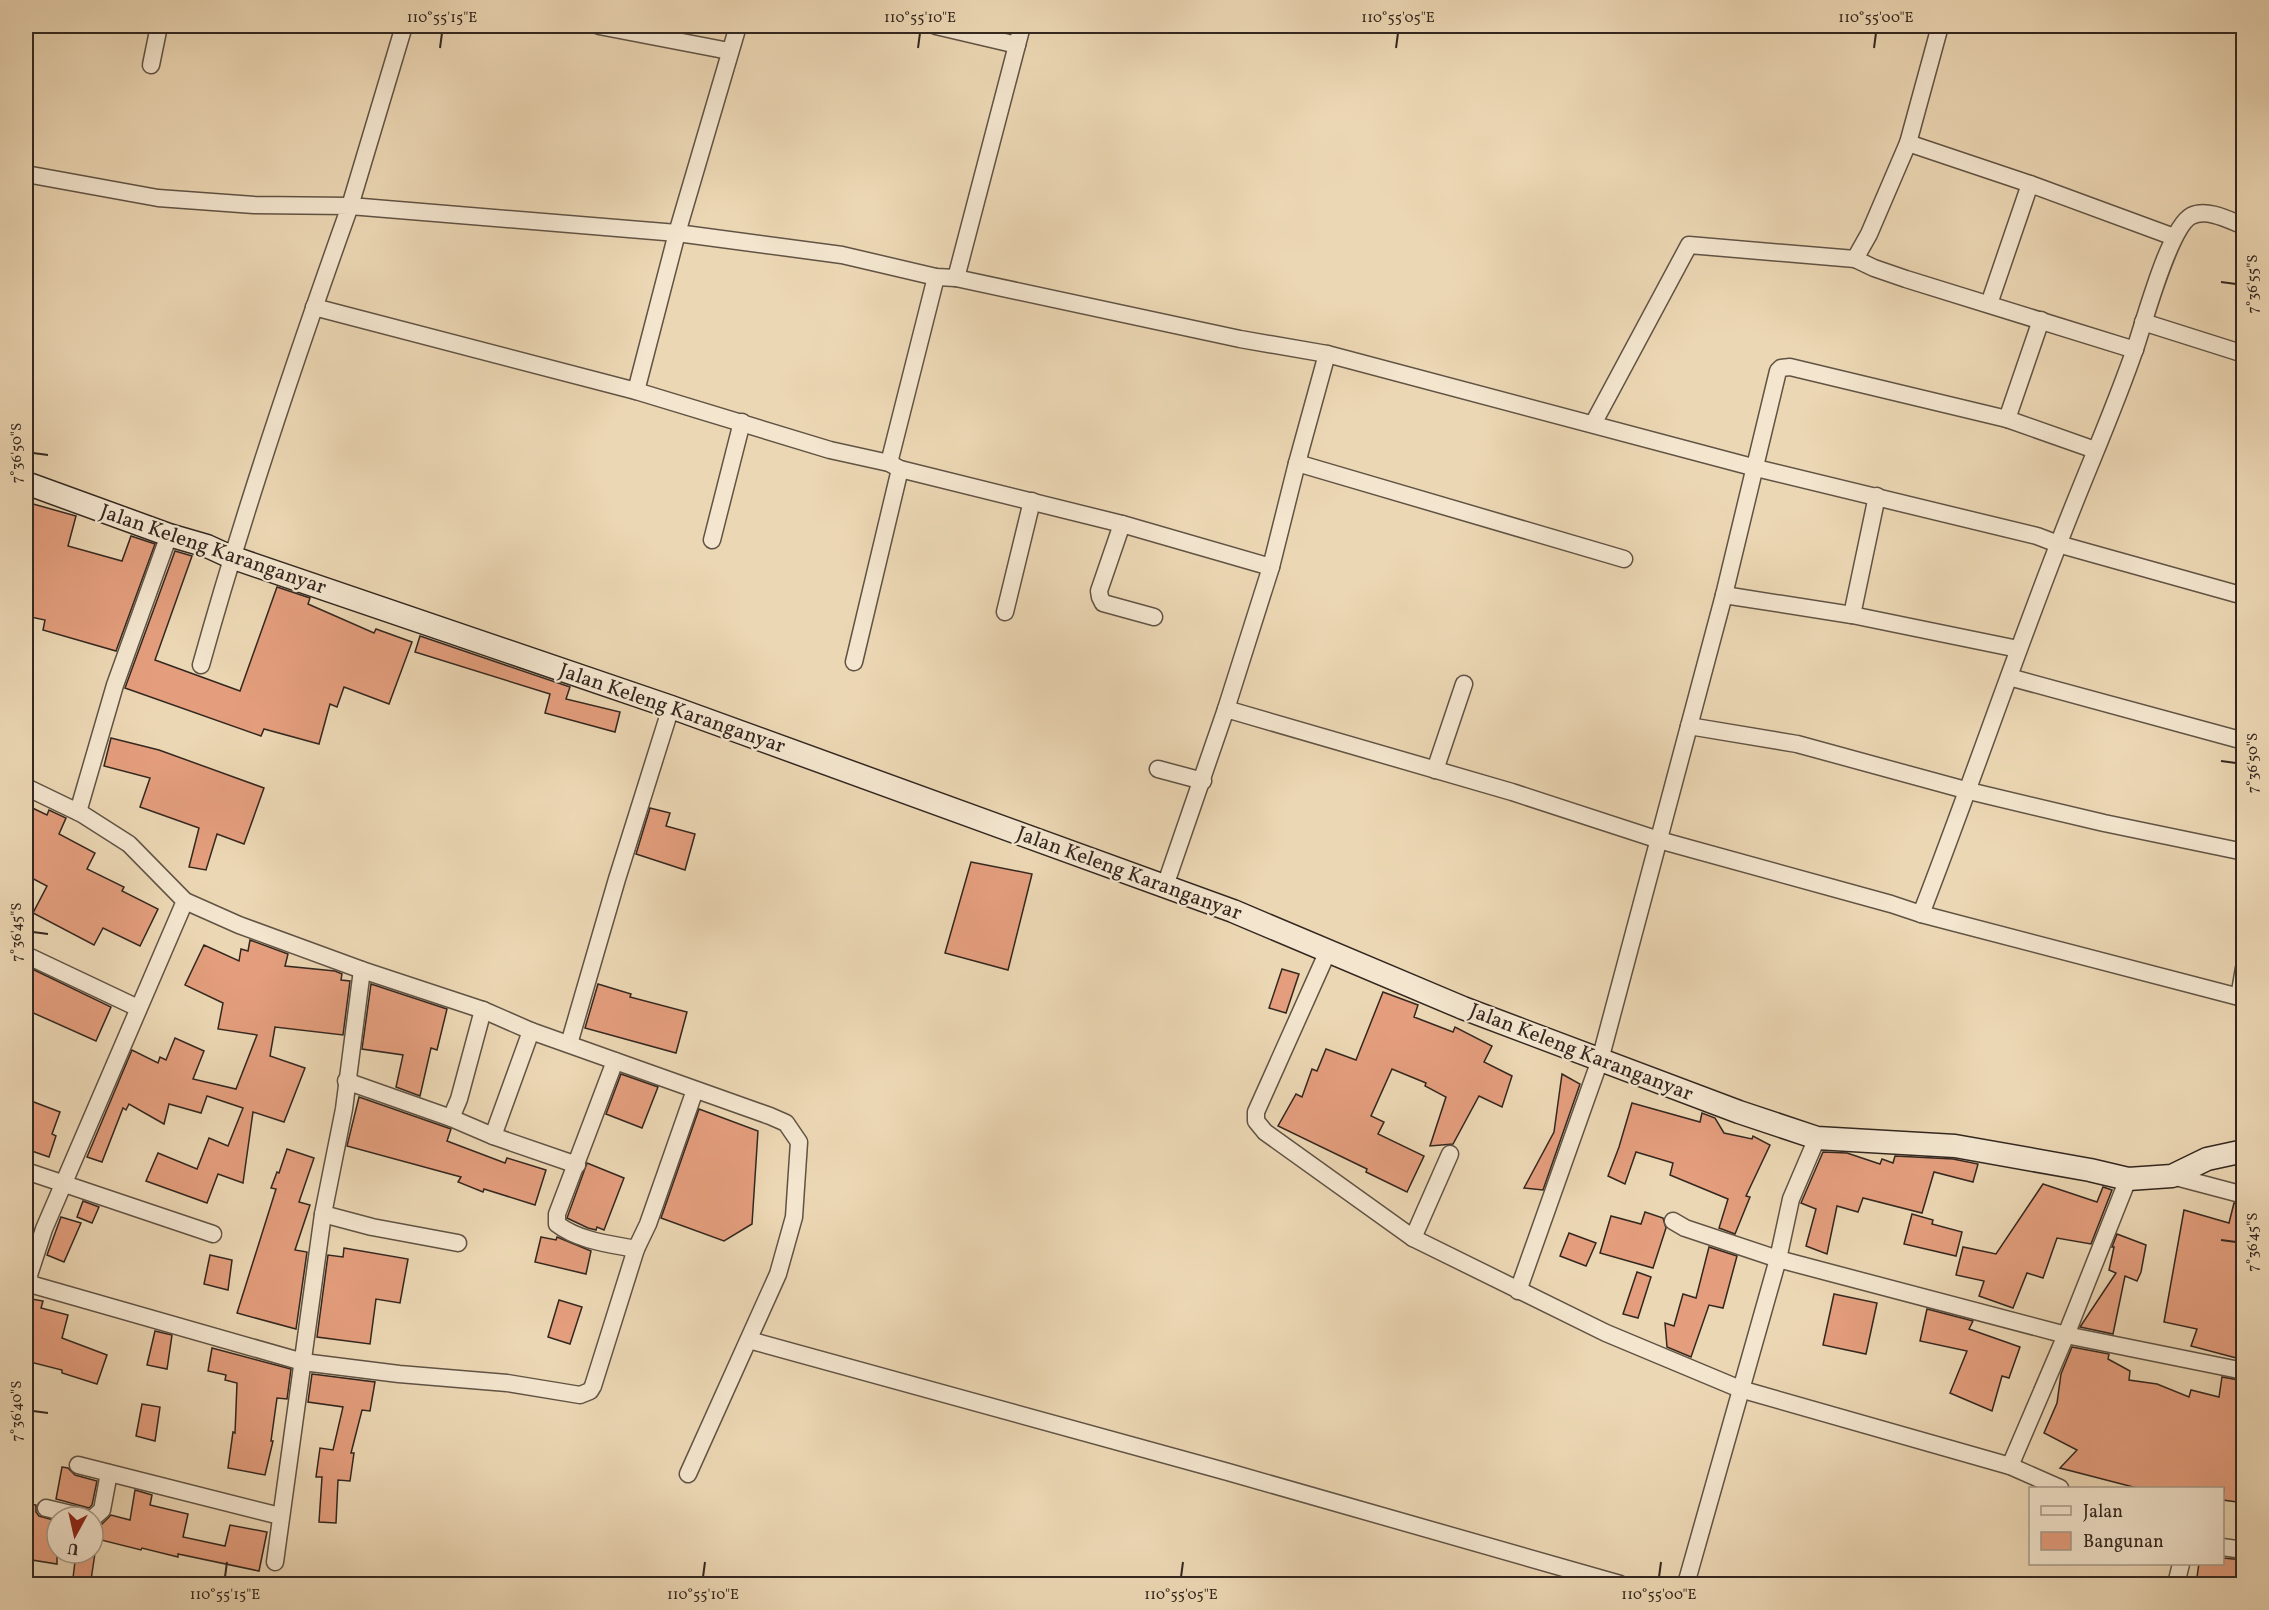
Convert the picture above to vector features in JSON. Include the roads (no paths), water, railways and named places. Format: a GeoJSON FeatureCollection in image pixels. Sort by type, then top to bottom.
{"type":"FeatureCollection","features":[{"type":"Feature","properties":{"kind":"main road","name":"Jalan Keleng Karanganyar"},"geometry":{"type":"LineString","coordinates":[[26,483],[169,535],[207,546],[231,557],[671,707],[1233,910],[1463,1008],[1739,1112],[1817,1138],[1955,1146],[2128,1179],[2172,1176],[2207,1159],[2243,1150]]}},
{"type":"Feature","properties":{"kind":"street"},"geometry":{"type":"LineString","coordinates":[[151,65],[159,26]]}},
{"type":"Feature","properties":{"kind":"street"},"geometry":{"type":"LineString","coordinates":[[201,666],[231,557],[350,206],[404,26]]}},
{"type":"Feature","properties":{"kind":"street"},"geometry":{"type":"LineString","coordinates":[[599,26],[729,51]]}},
{"type":"Feature","properties":{"kind":"street"},"geometry":{"type":"LineString","coordinates":[[636,391],[677,233],[738,26]]}},
{"type":"Feature","properties":{"kind":"street"},"geometry":{"type":"LineString","coordinates":[[936,26],[1017,45]]}},
{"type":"Feature","properties":{"kind":"street"},"geometry":{"type":"LineString","coordinates":[[956,278],[1022,26]]}},
{"type":"Feature","properties":{"kind":"street"},"geometry":{"type":"LineString","coordinates":[[1855,259],[1869,234],[1908,142],[1940,26]]}},
{"type":"Feature","properties":{"kind":"street"},"geometry":{"type":"LineString","coordinates":[[1908,142],[2174,237]]}},
{"type":"Feature","properties":{"kind":"street"},"geometry":{"type":"LineString","coordinates":[[26,174],[158,198],[254,205],[350,206],[677,233],[842,255],[936,277],[956,278],[1240,339],[1327,354],[1756,468],[2037,536],[2058,544],[2244,596]]}},
{"type":"Feature","properties":{"kind":"street"},"geometry":{"type":"LineString","coordinates":[[1989,304],[2030,184]]}},
{"type":"Feature","properties":{"kind":"street"},"geometry":{"type":"LineString","coordinates":[[1920,914],[1969,791],[2018,649],[2058,544],[2135,350],[2174,237],[2191,216],[2215,215],[2244,226]]}},
{"type":"Feature","properties":{"kind":"street"},"geometry":{"type":"LineString","coordinates":[[1593,424],[1689,245],[1855,259],[1874,268],[2135,350]]}},
{"type":"Feature","properties":{"kind":"street"},"geometry":{"type":"LineString","coordinates":[[854,662],[936,277]]}},
{"type":"Feature","properties":{"kind":"street"},"geometry":{"type":"LineString","coordinates":[[314,307],[636,391],[830,450],[1122,524],[1272,567]]}},
{"type":"Feature","properties":{"kind":"street"},"geometry":{"type":"LineString","coordinates":[[2007,419],[2041,320]]}},
{"type":"Feature","properties":{"kind":"street"},"geometry":{"type":"LineString","coordinates":[[2143,322],[2244,354]]}},
{"type":"Feature","properties":{"kind":"street"},"geometry":{"type":"LineString","coordinates":[[1165,886],[1203,781],[1272,567],[1327,354]]}},
{"type":"Feature","properties":{"kind":"street"},"geometry":{"type":"LineString","coordinates":[[1518,1291],[1600,1060],[1724,595],[1756,468],[1776,374],[1785,367],[2007,419],[2095,450]]}},
{"type":"Feature","properties":{"kind":"street"},"geometry":{"type":"LineString","coordinates":[[712,540],[742,422]]}},
{"type":"Feature","properties":{"kind":"street"},"geometry":{"type":"LineString","coordinates":[[1297,463],[1624,559]]}},
{"type":"Feature","properties":{"kind":"street"},"geometry":{"type":"LineString","coordinates":[[1852,615],[1877,496]]}},
{"type":"Feature","properties":{"kind":"street"},"geometry":{"type":"LineString","coordinates":[[1005,612],[1032,501]]}},
{"type":"Feature","properties":{"kind":"street"},"geometry":{"type":"LineString","coordinates":[[1122,524],[1099,591],[1100,597],[1103,603],[1154,617]]}},
{"type":"Feature","properties":{"kind":"street"},"geometry":{"type":"LineString","coordinates":[[78,812],[115,685],[169,535]]}},
{"type":"Feature","properties":{"kind":"street"},"geometry":{"type":"LineString","coordinates":[[1724,595],[1852,615],[2018,649]]}},
{"type":"Feature","properties":{"kind":"street"},"geometry":{"type":"LineString","coordinates":[[2009,677],[2244,741]]}},
{"type":"Feature","properties":{"kind":"street"},"geometry":{"type":"LineString","coordinates":[[1435,770],[1464,684]]}},
{"type":"Feature","properties":{"kind":"street"},"geometry":{"type":"LineString","coordinates":[[569,1044],[617,879],[671,707]]}},
{"type":"Feature","properties":{"kind":"street"},"geometry":{"type":"LineString","coordinates":[[1226,709],[1435,770],[1659,840],[1920,914],[2241,998],[2244,968]]}},
{"type":"Feature","properties":{"kind":"street"},"geometry":{"type":"LineString","coordinates":[[1689,726],[1797,744],[1969,791],[2104,823],[2244,852]]}},
{"type":"Feature","properties":{"kind":"street"},"geometry":{"type":"LineString","coordinates":[[1158,769],[1203,781]]}},
{"type":"Feature","properties":{"kind":"street"},"geometry":{"type":"LineString","coordinates":[[26,787],[78,812],[129,844],[185,901],[239,925],[362,970],[483,1010],[531,1030],[786,1123],[799,1142],[795,1216],[778,1274],[688,1474]]}},
{"type":"Feature","properties":{"kind":"street"},"geometry":{"type":"LineString","coordinates":[[185,901],[63,1183],[29,1275],[30,1284],[303,1362],[399,1374],[507,1383],[585,1394],[593,1386],[636,1249],[648,1224],[695,1090]]}},
{"type":"Feature","properties":{"kind":"street"},"geometry":{"type":"LineString","coordinates":[[1328,951],[1256,1112],[1256,1121],[1265,1132],[1413,1238],[1606,1333],[1740,1389],[2010,1466],[2058,1487]]}},
{"type":"Feature","properties":{"kind":"street"},"geometry":{"type":"LineString","coordinates":[[26,955],[138,1008]]}},
{"type":"Feature","properties":{"kind":"street"},"geometry":{"type":"LineString","coordinates":[[275,1562],[323,1214],[344,1109],[362,970]]}},
{"type":"Feature","properties":{"kind":"street"},"geometry":{"type":"LineString","coordinates":[[451,1118],[459,1099],[483,1010]]}},
{"type":"Feature","properties":{"kind":"street"},"geometry":{"type":"LineString","coordinates":[[493,1136],[531,1030]]}},
{"type":"Feature","properties":{"kind":"street"},"geometry":{"type":"LineString","coordinates":[[615,1061],[556,1219],[557,1224],[568,1232],[605,1244],[636,1249]]}},
{"type":"Feature","properties":{"kind":"street"},"geometry":{"type":"LineString","coordinates":[[346,1081],[577,1165]]}},
{"type":"Feature","properties":{"kind":"street"},"geometry":{"type":"LineString","coordinates":[[1686,1584],[1778,1259],[1791,1199],[1817,1138]]}},
{"type":"Feature","properties":{"kind":"street"},"geometry":{"type":"LineString","coordinates":[[1413,1238],[1450,1154]]}},
{"type":"Feature","properties":{"kind":"street"},"geometry":{"type":"LineString","coordinates":[[26,1171],[213,1234]]}},
{"type":"Feature","properties":{"kind":"street"},"geometry":{"type":"LineString","coordinates":[[2172,1176],[2244,1195]]}},
{"type":"Feature","properties":{"kind":"street"},"geometry":{"type":"LineString","coordinates":[[2010,1466],[2066,1335],[2128,1179]]}},
{"type":"Feature","properties":{"kind":"street"},"geometry":{"type":"LineString","coordinates":[[323,1214],[372,1227],[458,1243]]}},
{"type":"Feature","properties":{"kind":"street"},"geometry":{"type":"LineString","coordinates":[[1673,1221],[1685,1228],[1778,1259],[2066,1335],[2244,1371]]}},
{"type":"Feature","properties":{"kind":"street"},"geometry":{"type":"LineString","coordinates":[[749,1340],[1217,1469],[1620,1584]]}},
{"type":"Feature","properties":{"kind":"street"},"geometry":{"type":"LineString","coordinates":[[78,1465],[280,1516]]}},
{"type":"Feature","properties":{"kind":"street"},"geometry":{"type":"LineString","coordinates":[[103,1505],[109,1473]]}},
{"type":"Feature","properties":{"kind":"street"},"geometry":{"type":"LineString","coordinates":[[2224,1547],[2244,1550]]}},
{"type":"Feature","properties":{"kind":"street"},"geometry":{"type":"LineString","coordinates":[[2176,1584],[2181,1565]]}}]}
